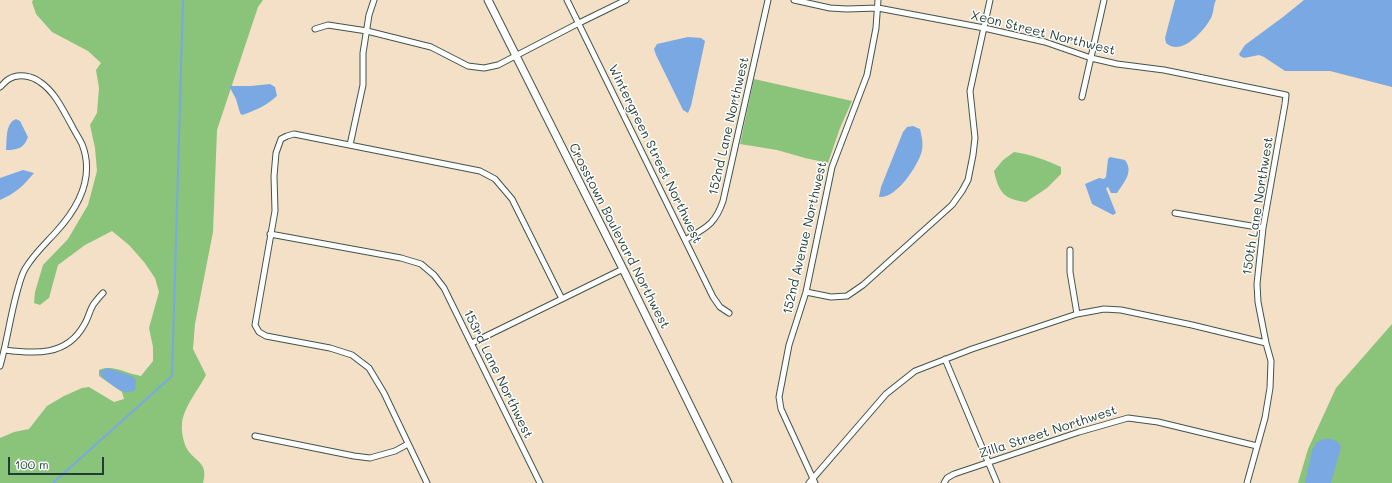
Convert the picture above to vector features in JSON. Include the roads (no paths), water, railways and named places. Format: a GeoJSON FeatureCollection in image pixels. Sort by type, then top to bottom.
{"type":"FeatureCollection","features":[{"type":"Feature","properties":{"kind":"street"},"geometry":{"type":"LineString","coordinates":[[350,145],[363,84],[363,53],[374,0]]}},
{"type":"Feature","properties":{"kind":"street","name":"Crosstown Boulevard Northwest"},"geometry":{"type":"LineString","coordinates":[[488,0],[728,483]]}},
{"type":"Feature","properties":{"kind":"street","name":"Wintergreen Street Northwest"},"geometry":{"type":"LineString","coordinates":[[567,0],[713,297],[720,307],[729,313]]}},
{"type":"Feature","properties":{"kind":"street"},"geometry":{"type":"LineString","coordinates":[[315,29],[328,25],[367,31],[431,47],[460,63],[478,68],[491,67],[626,0]]}},
{"type":"Feature","properties":{"kind":"street","name":"152nd Lane Northwest"},"geometry":{"type":"LineString","coordinates":[[685,240],[714,221],[719,213],[723,201],[768,0]]}},
{"type":"Feature","properties":{"kind":"street","name":"Xeon Street Northwest"},"geometry":{"type":"LineString","coordinates":[[794,0],[830,8],[878,8],[984,28],[1045,42],[1092,58],[1117,64],[1164,70],[1286,96]]}},
{"type":"Feature","properties":{"kind":"street","name":"152nd Avenue Northwest"},"geometry":{"type":"LineString","coordinates":[[814,481],[781,409],[779,397],[789,345],[806,292],[832,167],[867,75],[876,28],[878,0]]}},
{"type":"Feature","properties":{"kind":"street"},"geometry":{"type":"LineString","coordinates":[[806,292],[831,297],[847,296],[863,285],[952,204],[962,191],[968,180],[975,138],[970,91],[990,0]]}},
{"type":"Feature","properties":{"kind":"street"},"geometry":{"type":"LineString","coordinates":[[1082,97],[1104,0]]}},
{"type":"Feature","properties":{"kind":"street"},"geometry":{"type":"LineString","coordinates":[[0,87],[9,79],[17,76],[29,77],[40,82],[51,92],[82,144],[86,158],[87,172],[83,192],[77,204],[24,270],[14,305],[5,350],[0,366]]}},
{"type":"Feature","properties":{"kind":"street","name":"150th Lane Northwest"},"geometry":{"type":"LineString","coordinates":[[1247,483],[1265,418],[1270,388],[1271,361],[1258,302],[1257,284],[1263,228],[1286,96]]}},
{"type":"Feature","properties":{"kind":"street"},"geometry":{"type":"LineString","coordinates":[[427,483],[384,393],[369,368],[352,355],[330,348],[266,336],[259,332],[255,326],[258,300],[275,211],[274,176],[276,153],[281,139],[294,134],[480,171],[495,179],[512,199],[562,299]]}},
{"type":"Feature","properties":{"kind":"street"},"geometry":{"type":"LineString","coordinates":[[1175,213],[1263,228]]}},
{"type":"Feature","properties":{"kind":"street","name":"153rd Lane Northwest"},"geometry":{"type":"LineString","coordinates":[[270,234],[401,258],[421,264],[434,275],[444,288],[540,483]]}},
{"type":"Feature","properties":{"kind":"street"},"geometry":{"type":"LineString","coordinates":[[1070,250],[1070,272],[1077,314]]}},
{"type":"Feature","properties":{"kind":"street"},"geometry":{"type":"LineString","coordinates":[[472,344],[623,269]]}},
{"type":"Feature","properties":{"kind":"street"},"geometry":{"type":"LineString","coordinates":[[5,350],[42,353],[67,344],[81,331],[93,306],[103,293]]}},
{"type":"Feature","properties":{"kind":"street"},"geometry":{"type":"LineString","coordinates":[[809,483],[814,481],[849,435],[886,394],[915,371],[945,359],[1077,314],[1104,309],[1121,310],[1266,343]]}},
{"type":"Feature","properties":{"kind":"street"},"geometry":{"type":"LineString","coordinates":[[945,359],[997,483]]}},
{"type":"Feature","properties":{"kind":"street","name":"Zilla Street Northwest"},"geometry":{"type":"LineString","coordinates":[[944,483],[947,478],[954,474],[1079,432],[1128,418],[1158,422],[1258,446]]}},
{"type":"Feature","properties":{"kind":"street"},"geometry":{"type":"LineString","coordinates":[[255,436],[370,458],[395,451],[408,444]]}},
{"type":"Feature","properties":{"kind":"water"},"geometry":{"type":"Polygon","coordinates":[[[1175,0],[1216,0],[1213,14],[1208,23],[1192,41],[1178,47],[1166,43],[1165,38],[1175,0]]]}},
{"type":"Feature","properties":{"kind":"water"},"geometry":{"type":"Polygon","coordinates":[[[1304,0],[1392,0],[1392,87],[1330,71],[1285,71],[1259,55],[1244,58],[1240,56],[1239,54],[1245,45],[1304,0]]]}},
{"type":"Feature","properties":{"kind":"water"},"geometry":{"type":"Polygon","coordinates":[[[688,37],[701,38],[705,41],[691,106],[688,113],[683,110],[654,49],[657,44],[688,37]]]}},
{"type":"Feature","properties":{"kind":"water"},"geometry":{"type":"Polygon","coordinates":[[[270,84],[275,87],[277,96],[252,112],[242,115],[229,86],[270,84]]]}},
{"type":"Feature","properties":{"kind":"water"},"geometry":{"type":"Polygon","coordinates":[[[16,119],[20,121],[28,137],[25,144],[20,148],[6,150],[8,128],[12,121],[16,119]]]}},
{"type":"Feature","properties":{"kind":"water"},"geometry":{"type":"Polygon","coordinates":[[[913,126],[920,129],[923,145],[915,167],[904,182],[892,193],[879,197],[881,187],[903,132],[907,127],[913,126]]]}},
{"type":"Feature","properties":{"kind":"water"},"geometry":{"type":"Polygon","coordinates":[[[1110,157],[1125,160],[1129,169],[1125,181],[1117,193],[1111,193],[1108,187],[1106,188],[1116,213],[1113,215],[1092,204],[1085,184],[1099,178],[1104,179],[1106,177],[1108,159],[1110,157]]]}},
{"type":"Feature","properties":{"kind":"water"},"geometry":{"type":"Polygon","coordinates":[[[23,170],[34,173],[19,189],[0,200],[0,178],[23,170]]]}},
{"type":"Feature","properties":{"kind":"water"},"geometry":{"type":"Polygon","coordinates":[[[107,368],[132,376],[136,380],[135,390],[126,392],[114,387],[101,375],[100,371],[107,368]]]}},
{"type":"Feature","properties":{"kind":"water"},"geometry":{"type":"Polygon","coordinates":[[[1323,439],[1331,439],[1338,442],[1341,447],[1331,483],[1305,483],[1312,450],[1317,442],[1323,439]]]}},
{"type":"Feature","properties":{"kind":"waterway"},"geometry":{"type":"LineString","coordinates":[[53,483],[172,376],[183,0]]}}]}
